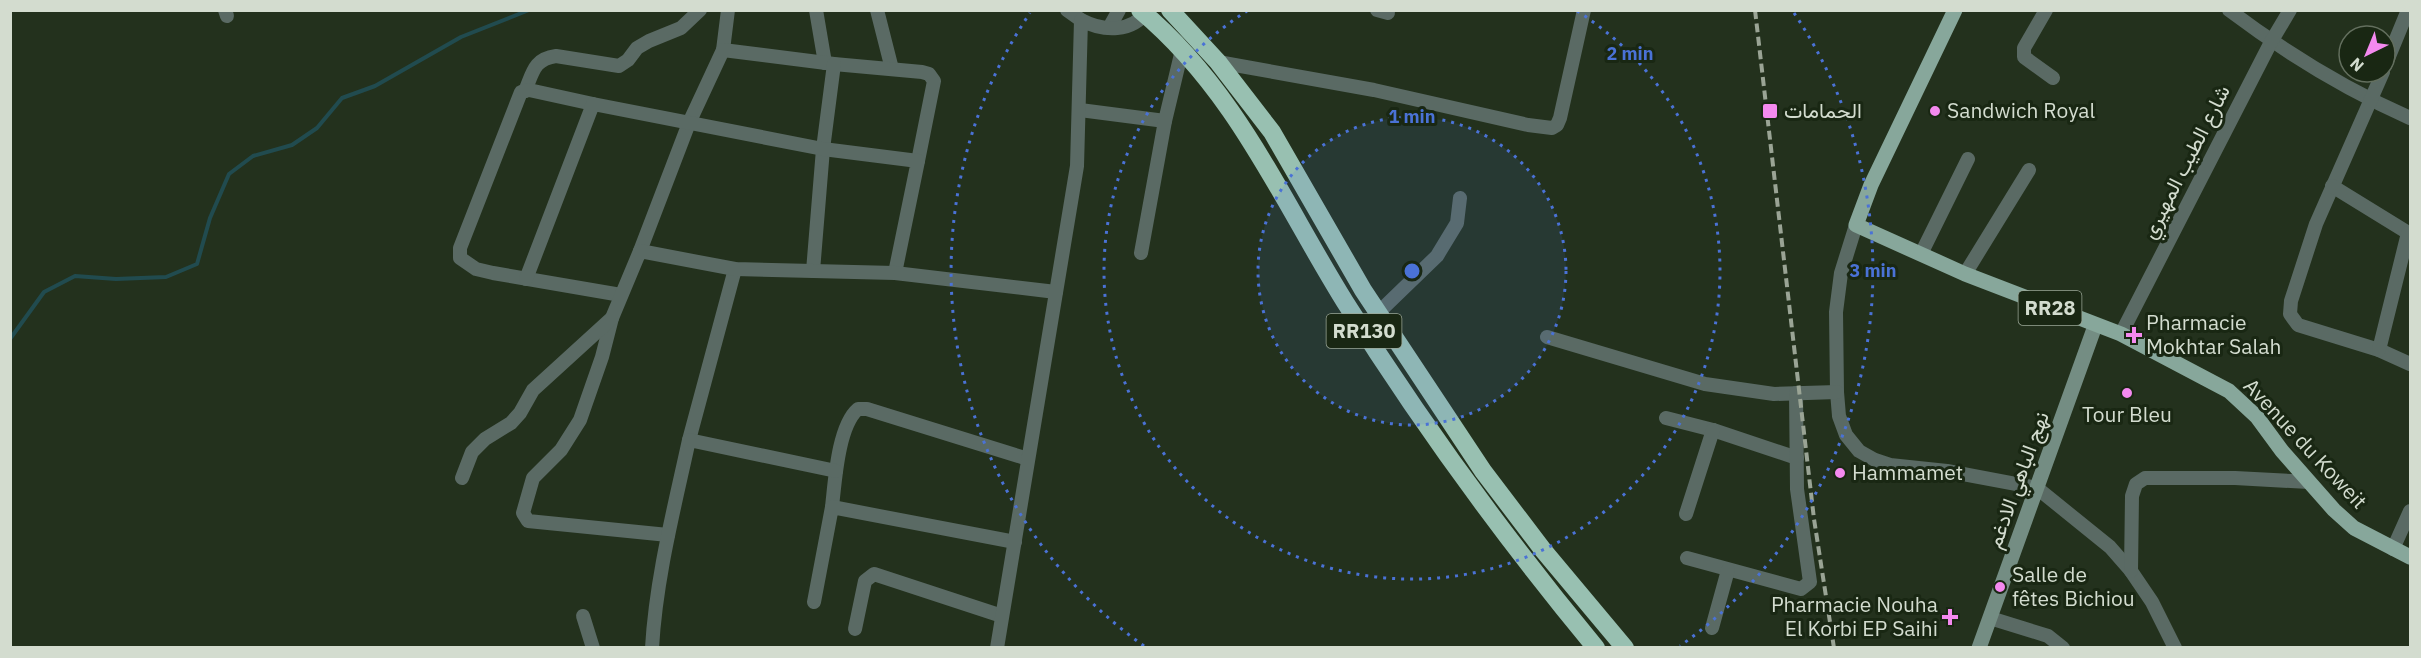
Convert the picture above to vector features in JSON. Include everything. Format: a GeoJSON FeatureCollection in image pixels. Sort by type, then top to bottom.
{"type":"FeatureCollection","features":[{"type":"Feature","properties":{"kind":"highway","name":"RR130"},"geometry":{"type":"LineString","coordinates":[[1144,12],[1182,50],[1222,97],[1255,145],[1344,299],[1399,387],[1522,557],[1596,648]]}},
{"type":"Feature","properties":{"kind":"highway","name":"RR130"},"geometry":{"type":"LineString","coordinates":[[1176,12],[1272,132],[1378,313],[1483,471],[1543,550],[1625,648]]}},
{"type":"Feature","properties":{"kind":"main road"},"geometry":{"type":"LineString","coordinates":[[1856,225],[1871,186],[1955,10]]}},
{"type":"Feature","properties":{"kind":"main road","name":"Avenue du Koweit"},"geometry":{"type":"LineString","coordinates":[[1856,225],[1965,274],[2121,334],[2229,391],[2257,417],[2282,451],[2334,510],[2354,528],[2410,557]]}},
{"type":"Feature","properties":{"kind":"main road","name":"نهج الباهي الادغم"},"geometry":{"type":"LineString","coordinates":[[1979,648],[2096,326]]}},
{"type":"Feature","properties":{"kind":"street"},"geometry":{"type":"LineString","coordinates":[[621,295],[476,269],[460,258],[460,248],[519,96],[525,91],[538,62],[546,57],[556,56],[619,66],[628,60],[637,48],[681,28],[700,10]]}},
{"type":"Feature","properties":{"kind":"street"},"geometry":{"type":"LineString","coordinates":[[668,536],[528,521],[523,513],[533,478],[561,450],[580,420],[602,357],[612,318],[689,123],[723,50],[728,10]]}},
{"type":"Feature","properties":{"kind":"street"},"geometry":{"type":"LineString","coordinates":[[813,271],[830,64],[816,10]]}},
{"type":"Feature","properties":{"kind":"street"},"geometry":{"type":"LineString","coordinates":[[876,10],[892,69]]}},
{"type":"Feature","properties":{"kind":"street"},"geometry":{"type":"LineString","coordinates":[[1067,10],[1081,20],[1100,28],[1129,27],[1144,12]]}},
{"type":"Feature","properties":{"kind":"street"},"geometry":{"type":"LineString","coordinates":[[1109,28],[1119,10]]}},
{"type":"Feature","properties":{"kind":"street"},"geometry":{"type":"LineString","coordinates":[[1218,62],[1374,90],[1552,129],[1560,118],[1584,10]]}},
{"type":"Feature","properties":{"kind":"street"},"geometry":{"type":"LineString","coordinates":[[2046,10],[2024,48],[2024,57],[2053,78]]}},
{"type":"Feature","properties":{"kind":"street"},"geometry":{"type":"LineString","coordinates":[[2229,10],[2271,42],[2371,101],[2410,118]]}},
{"type":"Feature","properties":{"kind":"street","name":"شارع الطيب المهيري"},"geometry":{"type":"LineString","coordinates":[[2121,334],[2271,42],[2290,10]]}},
{"type":"Feature","properties":{"kind":"street"},"geometry":{"type":"LineString","coordinates":[[2397,37],[2408,10]]}},
{"type":"Feature","properties":{"kind":"street"},"geometry":{"type":"LineString","coordinates":[[997,648],[1077,166],[1081,20]]}},
{"type":"Feature","properties":{"kind":"street"},"geometry":{"type":"LineString","coordinates":[[723,50],[929,74],[934,81],[895,273]]}},
{"type":"Feature","properties":{"kind":"street"},"geometry":{"type":"LineString","coordinates":[[1141,253],[1165,121],[1182,50]]}},
{"type":"Feature","properties":{"kind":"street"},"geometry":{"type":"LineString","coordinates":[[2378,84],[2332,186],[2300,273],[2291,301],[2290,314],[2298,325],[2379,350],[2410,364]]}},
{"type":"Feature","properties":{"kind":"street"},"geometry":{"type":"LineString","coordinates":[[525,91],[550,93],[593,104],[823,149],[918,161]]}},
{"type":"Feature","properties":{"kind":"street"},"geometry":{"type":"LineString","coordinates":[[526,279],[593,104]]}},
{"type":"Feature","properties":{"kind":"street"},"geometry":{"type":"LineString","coordinates":[[1080,110],[1165,121]]}},
{"type":"Feature","properties":{"kind":"street"},"geometry":{"type":"LineString","coordinates":[[1921,254],[1968,159]]}},
{"type":"Feature","properties":{"kind":"street"},"geometry":{"type":"LineString","coordinates":[[1965,274],[2029,170]]}},
{"type":"Feature","properties":{"kind":"street"},"geometry":{"type":"LineString","coordinates":[[2332,186],[2410,234],[2379,350]]}},
{"type":"Feature","properties":{"kind":"street"},"geometry":{"type":"LineString","coordinates":[[1378,313],[1437,256],[1457,223],[1460,198]]}},
{"type":"Feature","properties":{"kind":"street"},"geometry":{"type":"LineString","coordinates":[[1856,225],[1841,273],[1836,312],[1839,416],[1846,435],[1858,451],[1890,465],[1947,471],[2037,488],[2110,547],[2132,571],[2152,602],[2175,648]]}},
{"type":"Feature","properties":{"kind":"street"},"geometry":{"type":"LineString","coordinates":[[640,251],[735,269],[895,273],[1056,292]]}},
{"type":"Feature","properties":{"kind":"street"},"geometry":{"type":"LineString","coordinates":[[652,648],[654,614],[689,440],[735,269]]}},
{"type":"Feature","properties":{"kind":"street"},"geometry":{"type":"LineString","coordinates":[[462,478],[472,452],[485,439],[511,423],[520,413],[533,390],[612,318]]}},
{"type":"Feature","properties":{"kind":"street"},"geometry":{"type":"LineString","coordinates":[[1547,337],[1705,384],[1758,393],[1837,392]]}},
{"type":"Feature","properties":{"kind":"street"},"geometry":{"type":"LineString","coordinates":[[1687,558],[1801,589],[1810,582],[1811,576],[1800,519],[1796,393]]}},
{"type":"Feature","properties":{"kind":"street"},"geometry":{"type":"LineString","coordinates":[[814,602],[832,507],[836,471],[850,415],[858,409],[867,409],[1028,459]]}},
{"type":"Feature","properties":{"kind":"street"},"geometry":{"type":"LineString","coordinates":[[1665,418],[1713,430],[1797,458]]}},
{"type":"Feature","properties":{"kind":"street"},"geometry":{"type":"LineString","coordinates":[[1686,514],[1713,430]]}},
{"type":"Feature","properties":{"kind":"street"},"geometry":{"type":"LineString","coordinates":[[689,440],[836,471]]}},
{"type":"Feature","properties":{"kind":"street"},"geometry":{"type":"LineString","coordinates":[[2132,571],[2132,496],[2136,484],[2145,478],[2235,478],[2309,482]]}},
{"type":"Feature","properties":{"kind":"street"},"geometry":{"type":"LineString","coordinates":[[832,507],[1015,542]]}},
{"type":"Feature","properties":{"kind":"street"},"geometry":{"type":"LineString","coordinates":[[2393,549],[2410,511]]}},
{"type":"Feature","properties":{"kind":"street"},"geometry":{"type":"LineString","coordinates":[[1712,628],[1728,570]]}},
{"type":"Feature","properties":{"kind":"street"},"geometry":{"type":"LineString","coordinates":[[855,629],[865,581],[874,574],[1002,616]]}},
{"type":"Feature","properties":{"kind":"street"},"geometry":{"type":"LineString","coordinates":[[583,616],[593,648]]}},
{"type":"Feature","properties":{"kind":"street"},"geometry":{"type":"LineString","coordinates":[[1990,618],[2048,636],[2064,648]]}},
{"type":"Feature","properties":{"kind":"waterway"},"geometry":{"type":"LineString","coordinates":[[10,339],[44,292],[75,276],[116,279],[166,277],[197,264],[210,218],[229,174],[253,156],[292,145],[317,128],[342,98],[375,86],[461,37],[529,10]]}},
{"type":"Feature","properties":{"kind":"railway"},"geometry":{"type":"LineString","coordinates":[[1755,10],[1814,519],[1834,648]]}},
{"type":"Feature","properties":{"kind":"place","name":"الحمامات"},"geometry":{"type":"Point","coordinates":[1770,111]}},
{"type":"Feature","properties":{"kind":"place","name":"Sandwich Royal"},"geometry":{"type":"Point","coordinates":[1935,111]}},
{"type":"Feature","properties":{"kind":"place","name":"Pharmacie Mokhtar Salah"},"geometry":{"type":"Point","coordinates":[2134,335]}},
{"type":"Feature","properties":{"kind":"place","name":"Tour Bleu"},"geometry":{"type":"Point","coordinates":[2127,393]}},
{"type":"Feature","properties":{"kind":"place","name":"Hammamet"},"geometry":{"type":"Point","coordinates":[1840,473]}},
{"type":"Feature","properties":{"kind":"place","name":"Salle de fêtes Bichiou"},"geometry":{"type":"Point","coordinates":[2000,587]}},
{"type":"Feature","properties":{"kind":"place","name":"Pharmacie Nouha El Korbi EP Saihi"},"geometry":{"type":"Point","coordinates":[1950,617]}}]}
